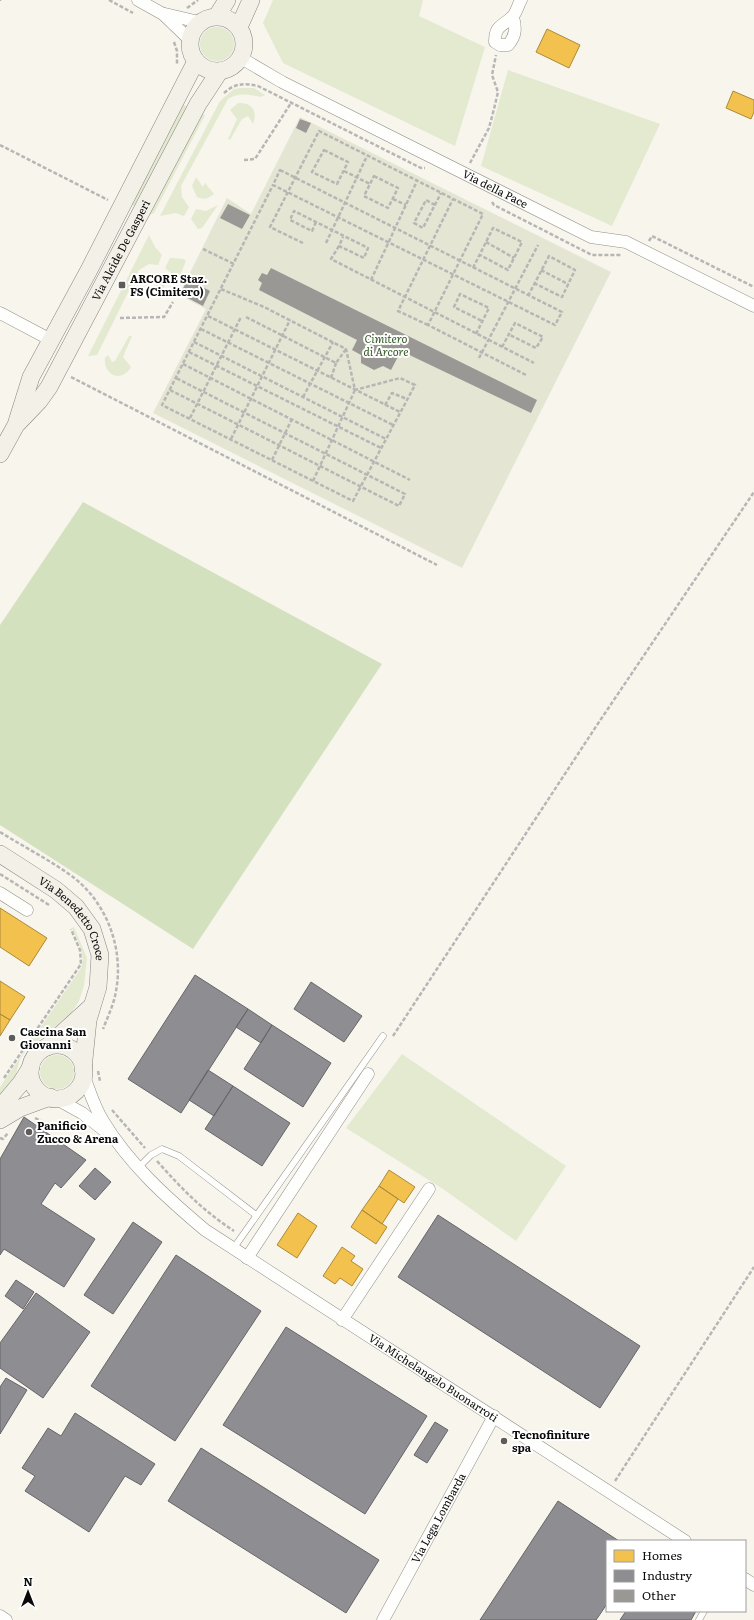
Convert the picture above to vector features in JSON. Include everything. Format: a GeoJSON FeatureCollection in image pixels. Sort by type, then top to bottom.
{"type":"FeatureCollection","features":[{"type":"Feature","properties":{"kind":"street"},"geometry":{"type":"LineString","coordinates":[[138,0],[163,14],[190,40]]}},
{"type":"Feature","properties":{"kind":"street"},"geometry":{"type":"LineString","coordinates":[[217,16],[227,0]]}},
{"type":"Feature","properties":{"kind":"street"},"geometry":{"type":"LineString","coordinates":[[239,27],[251,0]]}},
{"type":"Feature","properties":{"kind":"street"},"geometry":{"type":"LineString","coordinates":[[500,46],[495,42],[495,34],[499,27],[513,17],[521,0]]}},
{"type":"Feature","properties":{"kind":"street"},"geometry":{"type":"LineString","coordinates":[[163,14],[199,22],[217,16],[230,19],[239,27],[245,42],[241,58],[231,67],[219,72],[210,71],[196,61],[191,51],[190,40],[194,29],[199,22]]}},
{"type":"Feature","properties":{"kind":"street","name":"Via della Pace"},"geometry":{"type":"LineString","coordinates":[[241,58],[282,82],[591,237],[626,242],[754,306]]}},
{"type":"Feature","properties":{"kind":"street","name":"Via Alcide De Gasperi"},"geometry":{"type":"LineString","coordinates":[[16,425],[39,401],[59,370],[59,345],[125,200],[196,61]]}},
{"type":"Feature","properties":{"kind":"street","name":"Via Alcide De Gasperi"},"geometry":{"type":"LineString","coordinates":[[0,454],[16,425],[28,385],[59,345],[198,104],[219,72]]}},
{"type":"Feature","properties":{"kind":"street"},"geometry":{"type":"LineString","coordinates":[[0,314],[59,345]]}},
{"type":"Feature","properties":{"kind":"street","name":"Via Benedetto Croce"},"geometry":{"type":"LineString","coordinates":[[0,854],[56,890],[76,907],[92,929],[100,955],[98,987],[91,1007],[86,1036],[88,1069]]}},
{"type":"Feature","properties":{"kind":"street"},"geometry":{"type":"LineString","coordinates":[[0,893],[27,910]]}},
{"type":"Feature","properties":{"kind":"street","name":"Via Benedetto Croce"},"geometry":{"type":"LineString","coordinates":[[47,1047],[91,1007]]}},
{"type":"Feature","properties":{"kind":"street"},"geometry":{"type":"LineString","coordinates":[[0,1108],[22,1083],[37,1054],[47,1047],[58,1045],[70,1049],[79,1056],[88,1069],[81,1084],[73,1093],[64,1097],[52,1098],[20,1108],[0,1120]]}},
{"type":"Feature","properties":{"kind":"street"},"geometry":{"type":"LineString","coordinates":[[31,1067],[30,1075],[34,1085],[40,1092],[52,1098]]}},
{"type":"Feature","properties":{"kind":"street","name":"Via Michelangelo Buonarroti"},"geometry":{"type":"LineString","coordinates":[[88,1069],[102,1120],[116,1141],[163,1194],[204,1230],[342,1320],[494,1416],[683,1540]]}},
{"type":"Feature","properties":{"kind":"street"},"geometry":{"type":"LineString","coordinates":[[247,1258],[368,1074]]}},
{"type":"Feature","properties":{"kind":"street","name":"Via Michelangelo Buonarroti"},"geometry":{"type":"LineString","coordinates":[[52,1098],[82,1113],[116,1141]]}},
{"type":"Feature","properties":{"kind":"street"},"geometry":{"type":"LineString","coordinates":[[342,1320],[429,1189]]}},
{"type":"Feature","properties":{"kind":"street","name":"Via Lega Lombarda"},"geometry":{"type":"LineString","coordinates":[[383,1620],[494,1416]]}},
{"type":"Feature","properties":{"kind":"street"},"geometry":{"type":"LineString","coordinates":[[0,1616],[6,1620]]}},
{"type":"Feature","properties":{"kind":"lane"},"geometry":{"type":"LineString","coordinates":[[233,1249],[382,1036]]}},
{"type":"Feature","properties":{"kind":"lane"},"geometry":{"type":"LineString","coordinates":[[139,1167],[151,1154],[162,1149],[179,1156],[256,1215]]}},
{"type":"Feature","properties":{"kind":"path"},"geometry":{"type":"LineString","coordinates":[[109,0],[137,15]]}},
{"type":"Feature","properties":{"kind":"path"},"geometry":{"type":"LineString","coordinates":[[185,11],[190,5],[198,0]]}},
{"type":"Feature","properties":{"kind":"path"},"geometry":{"type":"LineString","coordinates":[[172,37],[177,51],[175,70]]}},
{"type":"Feature","properties":{"kind":"path"},"geometry":{"type":"LineString","coordinates":[[476,149],[489,128],[498,92],[492,75],[495,58],[500,46]]}},
{"type":"Feature","properties":{"kind":"path"},"geometry":{"type":"LineString","coordinates":[[222,95],[238,84],[258,86],[291,104],[422,168],[428,168]]}},
{"type":"Feature","properties":{"kind":"path"},"geometry":{"type":"LineString","coordinates":[[244,160],[256,159],[291,104]]}},
{"type":"Feature","properties":{"kind":"path"},"geometry":{"type":"LineString","coordinates":[[303,243],[270,227],[319,131],[483,214],[428,325]]}},
{"type":"Feature","properties":{"kind":"path"},"geometry":{"type":"LineString","coordinates":[[0,145],[110,202]]}},
{"type":"Feature","properties":{"kind":"path"},"geometry":{"type":"LineString","coordinates":[[324,150],[348,162],[344,171],[337,184],[312,172],[324,150]]}},
{"type":"Feature","properties":{"kind":"path"},"geometry":{"type":"LineString","coordinates":[[326,243],[367,156]]}},
{"type":"Feature","properties":{"kind":"path"},"geometry":{"type":"LineString","coordinates":[[273,185],[555,325],[562,312],[280,170],[162,405],[353,501],[415,385],[400,378],[355,390]]}},
{"type":"Feature","properties":{"kind":"path"},"geometry":{"type":"LineString","coordinates":[[344,171],[370,184]]}},
{"type":"Feature","properties":{"kind":"path"},"geometry":{"type":"LineString","coordinates":[[374,176],[398,188],[388,208],[364,196],[370,184],[374,176]]}},
{"type":"Feature","properties":{"kind":"path"},"geometry":{"type":"LineString","coordinates":[[371,280],[417,181]]}},
{"type":"Feature","properties":{"kind":"path"},"geometry":{"type":"LineString","coordinates":[[435,205],[426,200],[414,223],[423,228],[435,205],[441,193]]}},
{"type":"Feature","properties":{"kind":"path"},"geometry":{"type":"LineString","coordinates":[[393,199],[406,205]]}},
{"type":"Feature","properties":{"kind":"path"},"geometry":{"type":"LineString","coordinates":[[453,199],[398,311],[526,375]]}},
{"type":"Feature","properties":{"kind":"path"},"geometry":{"type":"LineString","coordinates":[[492,200],[494,205],[592,255],[624,255]]}},
{"type":"Feature","properties":{"kind":"path"},"geometry":{"type":"LineString","coordinates":[[316,222],[312,231],[290,220],[294,211],[316,222],[332,230],[343,237],[368,248],[364,258],[339,246]]}},
{"type":"Feature","properties":{"kind":"path"},"geometry":{"type":"LineString","coordinates":[[473,268],[493,228],[522,242],[508,270],[480,255]]}},
{"type":"Feature","properties":{"kind":"path"},"geometry":{"type":"LineString","coordinates":[[641,250],[652,236],[754,287]]}},
{"type":"Feature","properties":{"kind":"path"},"geometry":{"type":"LineString","coordinates":[[343,237],[331,259],[534,363]]}},
{"type":"Feature","properties":{"kind":"path"},"geometry":{"type":"LineString","coordinates":[[486,242],[514,258]]}},
{"type":"Feature","properties":{"kind":"path"},"geometry":{"type":"LineString","coordinates":[[479,358],[538,245]]}},
{"type":"Feature","properties":{"kind":"path"},"geometry":{"type":"LineString","coordinates":[[203,248],[234,264]]}},
{"type":"Feature","properties":{"kind":"path"},"geometry":{"type":"LineString","coordinates":[[528,296],[534,283],[548,256],[575,270],[562,297],[534,283]]}},
{"type":"Feature","properties":{"kind":"path"},"geometry":{"type":"LineString","coordinates":[[541,270],[568,284]]}},
{"type":"Feature","properties":{"kind":"path"},"geometry":{"type":"LineString","coordinates":[[221,289],[290,320],[346,349],[355,390],[313,481]]}},
{"type":"Feature","properties":{"kind":"path"},"geometry":{"type":"LineString","coordinates":[[476,334],[489,308],[460,294],[454,307],[482,321]]}},
{"type":"Feature","properties":{"kind":"path"},"geometry":{"type":"LineString","coordinates":[[120,318],[164,317],[173,302]]}},
{"type":"Feature","properties":{"kind":"path"},"geometry":{"type":"LineString","coordinates":[[208,316],[400,412]]}},
{"type":"Feature","properties":{"kind":"path"},"geometry":{"type":"LineString","coordinates":[[190,418],[241,317]]}},
{"type":"Feature","properties":{"kind":"path"},"geometry":{"type":"LineString","coordinates":[[246,317],[281,337],[336,363]]}},
{"type":"Feature","properties":{"kind":"path"},"geometry":{"type":"LineString","coordinates":[[231,439],[290,320]]}},
{"type":"Feature","properties":{"kind":"path"},"geometry":{"type":"LineString","coordinates":[[502,347],[508,334],[515,323],[542,337],[536,348],[508,334]]}},
{"type":"Feature","properties":{"kind":"path"},"geometry":{"type":"LineString","coordinates":[[201,329],[393,426]]}},
{"type":"Feature","properties":{"kind":"path"},"geometry":{"type":"LineString","coordinates":[[194,342],[386,439]]}},
{"type":"Feature","properties":{"kind":"path"},"geometry":{"type":"LineString","coordinates":[[303,397],[333,342]]}},
{"type":"Feature","properties":{"kind":"path"},"geometry":{"type":"LineString","coordinates":[[331,378],[336,363],[346,349]]}},
{"type":"Feature","properties":{"kind":"path"},"geometry":{"type":"LineString","coordinates":[[189,352],[381,448]]}},
{"type":"Feature","properties":{"kind":"path"},"geometry":{"type":"LineString","coordinates":[[183,364],[410,480]]}},
{"type":"Feature","properties":{"kind":"path"},"geometry":{"type":"LineString","coordinates":[[59,370],[437,565]]}},
{"type":"Feature","properties":{"kind":"path"},"geometry":{"type":"LineString","coordinates":[[170,390],[399,506],[405,494],[176,378]]}},
{"type":"Feature","properties":{"kind":"path"},"geometry":{"type":"LineString","coordinates":[[385,405],[392,393],[407,399]]}},
{"type":"Feature","properties":{"kind":"path"},"geometry":{"type":"LineString","coordinates":[[272,460],[292,419]]}},
{"type":"Feature","properties":{"kind":"path"},"geometry":{"type":"LineString","coordinates":[[391,1039],[597,725],[754,492]]}},
{"type":"Feature","properties":{"kind":"path"},"geometry":{"type":"LineString","coordinates":[[0,832],[73,877],[88,891],[101,909],[112,932],[118,956],[116,991],[101,1033]]}},
{"type":"Feature","properties":{"kind":"path"},"geometry":{"type":"LineString","coordinates":[[0,874],[54,908]]}},
{"type":"Feature","properties":{"kind":"path"},"geometry":{"type":"LineString","coordinates":[[0,1084],[81,964],[80,950],[69,925]]}},
{"type":"Feature","properties":{"kind":"path"},"geometry":{"type":"LineString","coordinates":[[88,1069],[101,1083]]}},
{"type":"Feature","properties":{"kind":"path"},"geometry":{"type":"LineString","coordinates":[[111,1108],[187,1195],[209,1215],[242,1236]]}},
{"type":"Feature","properties":{"kind":"path"},"geometry":{"type":"LineString","coordinates":[[609,1492],[754,1266]]}},
{"type":"Feature","properties":{"kind":"green space"},"geometry":{"type":"Polygon","coordinates":[[[273,0],[423,0],[419,16],[485,47],[455,146],[283,63],[263,23],[273,0]]]}},
{"type":"Feature","properties":{"kind":"green space"},"geometry":{"type":"Polygon","coordinates":[[[217,27],[229,32],[234,44],[229,56],[217,61],[205,56],[200,44],[205,32],[217,27]]]}},
{"type":"Feature","properties":{"kind":"green space"},"geometry":{"type":"Polygon","coordinates":[[[508,70],[660,124],[612,226],[481,166],[508,70]]]}},
{"type":"Feature","properties":{"kind":"green space"},"geometry":{"type":"Polygon","coordinates":[[[254,88],[265,95],[261,97],[237,95],[228,99],[181,186],[182,197],[189,207],[184,216],[176,213],[160,216],[220,101],[234,89],[254,88]]]}},
{"type":"Feature","properties":{"kind":"green space"},"geometry":{"type":"Polygon","coordinates":[[[238,103],[247,104],[253,108],[255,115],[253,124],[248,116],[242,119],[230,140],[228,139],[237,119],[230,110],[238,103]]]}},
{"type":"Feature","properties":{"kind":"green space"},"geometry":{"type":"Polygon","coordinates":[[[182,104],[190,108],[138,208],[131,204],[182,104]]]}},
{"type":"Feature","properties":{"kind":"green space"},"geometry":{"type":"Polygon","coordinates":[[[199,112],[205,115],[154,213],[150,215],[147,214],[199,112]]]}},
{"type":"Feature","properties":{"kind":"green space","name":"Cimitero di Arcore"},"geometry":{"type":"Polygon","coordinates":[[[300,117],[611,272],[462,568],[153,413],[206,309],[179,295],[227,198],[251,214],[300,117]]]}},
{"type":"Feature","properties":{"kind":"green space"},"geometry":{"type":"Polygon","coordinates":[[[196,177],[203,187],[205,183],[214,194],[206,198],[197,197],[192,186],[196,177]]]}},
{"type":"Feature","properties":{"kind":"green space"},"geometry":{"type":"Polygon","coordinates":[[[218,205],[202,228],[198,229],[191,219],[196,209],[206,211],[218,205]]]}},
{"type":"Feature","properties":{"kind":"green space"},"geometry":{"type":"Polygon","coordinates":[[[149,235],[155,247],[162,255],[158,265],[149,264],[139,270],[97,355],[88,356],[149,235]]]}},
{"type":"Feature","properties":{"kind":"green space"},"geometry":{"type":"Polygon","coordinates":[[[170,258],[184,259],[186,261],[176,285],[173,275],[165,268],[170,258]]]}},
{"type":"Feature","properties":{"kind":"green space"},"geometry":{"type":"Polygon","coordinates":[[[157,274],[165,282],[163,294],[155,284],[144,282],[147,276],[157,274]]]}},
{"type":"Feature","properties":{"kind":"green space"},"geometry":{"type":"Polygon","coordinates":[[[129,336],[132,336],[123,357],[131,367],[123,375],[114,375],[107,369],[105,358],[108,355],[112,362],[115,361],[129,336]]]}},
{"type":"Feature","properties":{"kind":"green space"},"geometry":{"type":"Polygon","coordinates":[[[83,502],[382,664],[193,949],[0,825],[0,625],[83,502]]]}},
{"type":"Feature","properties":{"kind":"green space"},"geometry":{"type":"Polygon","coordinates":[[[74,927],[87,958],[84,986],[79,1001],[71,1014],[27,1049],[20,1059],[15,1077],[0,1096],[0,1087],[81,968],[83,958],[79,943],[72,928],[74,927]]]}},
{"type":"Feature","properties":{"kind":"green space"},"geometry":{"type":"Polygon","coordinates":[[[402,1054],[566,1166],[516,1241],[443,1189],[346,1128],[402,1054]]]}},
{"type":"Feature","properties":{"kind":"green space"},"geometry":{"type":"Polygon","coordinates":[[[54,1055],[60,1055],[69,1060],[73,1066],[73,1078],[69,1084],[60,1089],[54,1089],[45,1084],[40,1075],[40,1069],[45,1060],[54,1055]]]}},
{"type":"Feature","properties":{"kind":"building: Homes"},"geometry":{"type":"Polygon","coordinates":[[[547,29],[580,45],[569,68],[536,52],[547,29]]]}},
{"type":"Feature","properties":{"kind":"building: Homes"},"geometry":{"type":"Polygon","coordinates":[[[733,91],[754,100],[754,112],[751,119],[726,108],[733,91]]]}},
{"type":"Feature","properties":{"kind":"building: Homes"},"geometry":{"type":"Polygon","coordinates":[[[0,908],[47,938],[29,966],[0,947],[0,908]]]}},
{"type":"Feature","properties":{"kind":"building: Homes"},"geometry":{"type":"Polygon","coordinates":[[[0,981],[25,997],[10,1020],[0,1014],[0,981]]]}},
{"type":"Feature","properties":{"kind":"building: Homes"},"geometry":{"type":"Polygon","coordinates":[[[0,1014],[10,1020],[0,1036],[0,1014]]]}},
{"type":"Feature","properties":{"kind":"building: Homes"},"geometry":{"type":"Polygon","coordinates":[[[389,1170],[415,1187],[404,1203],[379,1186],[389,1170]]]}},
{"type":"Feature","properties":{"kind":"building: Homes"},"geometry":{"type":"Polygon","coordinates":[[[379,1186],[398,1199],[382,1224],[362,1210],[379,1186]]]}},
{"type":"Feature","properties":{"kind":"building: Homes"},"geometry":{"type":"Polygon","coordinates":[[[362,1210],[387,1227],[376,1244],[351,1227],[362,1210]]]}},
{"type":"Feature","properties":{"kind":"building: Homes"},"geometry":{"type":"Polygon","coordinates":[[[298,1213],[317,1226],[297,1258],[277,1245],[298,1213]]]}},
{"type":"Feature","properties":{"kind":"building: Homes"},"geometry":{"type":"Polygon","coordinates":[[[342,1247],[355,1256],[351,1261],[363,1269],[352,1286],[340,1278],[335,1284],[323,1276],[342,1247]]]}},
{"type":"Feature","properties":{"kind":"building: Industry"},"geometry":{"type":"Polygon","coordinates":[[[195,975],[248,1009],[181,1113],[128,1079],[195,975]]]}},
{"type":"Feature","properties":{"kind":"building: Industry"},"geometry":{"type":"Polygon","coordinates":[[[311,982],[362,1016],[344,1042],[294,1009],[311,982]]]}},
{"type":"Feature","properties":{"kind":"building: Industry"},"geometry":{"type":"Polygon","coordinates":[[[248,1009],[272,1025],[261,1043],[236,1027],[248,1009]]]}},
{"type":"Feature","properties":{"kind":"building: Industry"},"geometry":{"type":"Polygon","coordinates":[[[272,1025],[331,1063],[303,1107],[244,1069],[272,1025]]]}},
{"type":"Feature","properties":{"kind":"building: Industry"},"geometry":{"type":"Polygon","coordinates":[[[208,1070],[233,1086],[214,1116],[189,1100],[208,1070]]]}},
{"type":"Feature","properties":{"kind":"building: Industry"},"geometry":{"type":"Polygon","coordinates":[[[233,1086],[290,1123],[262,1166],[205,1129],[233,1086]]]}},
{"type":"Feature","properties":{"kind":"building: Industry"},"geometry":{"type":"Polygon","coordinates":[[[24,1117],[86,1160],[61,1188],[55,1183],[41,1204],[95,1239],[64,1287],[4,1249],[0,1255],[0,1159],[24,1117]]]}},
{"type":"Feature","properties":{"kind":"building: Industry"},"geometry":{"type":"Polygon","coordinates":[[[95,1168],[111,1182],[95,1200],[79,1186],[95,1168]]]}},
{"type":"Feature","properties":{"kind":"building: Industry"},"geometry":{"type":"Polygon","coordinates":[[[438,1215],[640,1346],[600,1408],[398,1277],[438,1215]]]}},
{"type":"Feature","properties":{"kind":"building: Industry"},"geometry":{"type":"Polygon","coordinates":[[[133,1222],[162,1242],[113,1314],[84,1295],[133,1222]]]}},
{"type":"Feature","properties":{"kind":"building: Industry"},"geometry":{"type":"Polygon","coordinates":[[[176,1255],[261,1311],[175,1441],[91,1386],[176,1255]]]}},
{"type":"Feature","properties":{"kind":"building: Industry"},"geometry":{"type":"Polygon","coordinates":[[[16,1280],[34,1292],[23,1309],[5,1296],[16,1280]]]}},
{"type":"Feature","properties":{"kind":"building: Industry"},"geometry":{"type":"Polygon","coordinates":[[[36,1293],[90,1332],[43,1398],[0,1368],[0,1343],[36,1293]]]}},
{"type":"Feature","properties":{"kind":"building: Industry"},"geometry":{"type":"Polygon","coordinates":[[[286,1327],[427,1416],[365,1514],[223,1425],[286,1327]]]}},
{"type":"Feature","properties":{"kind":"building: Industry"},"geometry":{"type":"Polygon","coordinates":[[[6,1378],[27,1390],[0,1434],[0,1387],[6,1378]]]}},
{"type":"Feature","properties":{"kind":"building: Industry"},"geometry":{"type":"Polygon","coordinates":[[[75,1413],[155,1464],[141,1485],[125,1476],[89,1532],[25,1491],[35,1476],[22,1468],[48,1428],[61,1436],[75,1413]]]}},
{"type":"Feature","properties":{"kind":"building: Industry"},"geometry":{"type":"Polygon","coordinates":[[[435,1422],[448,1430],[427,1463],[414,1455],[435,1422]]]}},
{"type":"Feature","properties":{"kind":"building: Industry"},"geometry":{"type":"Polygon","coordinates":[[[201,1448],[379,1560],[346,1613],[168,1501],[201,1448]]]}},
{"type":"Feature","properties":{"kind":"building: Industry"},"geometry":{"type":"Polygon","coordinates":[[[558,1501],[617,1540],[606,1540],[606,1605],[596,1620],[480,1620],[558,1501]]]}},
{"type":"Feature","properties":{"kind":"building: Industry"},"geometry":{"type":"Polygon","coordinates":[[[625,1612],[695,1612],[691,1620],[620,1620],[625,1612]]]}},
{"type":"Feature","properties":{"kind":"building: Other"},"geometry":{"type":"Polygon","coordinates":[[[300,119],[311,123],[306,133],[296,128],[300,119]]]}},
{"type":"Feature","properties":{"kind":"building: Other"},"geometry":{"type":"Polygon","coordinates":[[[228,204],[250,215],[242,229],[220,218],[228,204]]]}},
{"type":"Feature","properties":{"kind":"building: Other"},"geometry":{"type":"Polygon","coordinates":[[[271,268],[537,400],[531,413],[401,351],[391,370],[383,366],[374,370],[361,363],[361,355],[352,350],[357,340],[259,290],[262,283],[258,280],[262,273],[267,275],[271,268]]]}},
{"type":"Feature","properties":{"kind":"building: Other"},"geometry":{"type":"Polygon","coordinates":[[[188,279],[210,291],[203,306],[180,294],[188,279]]]}},
{"type":"Feature","properties":{"kind":"place","name":"ARCORE Staz. FS (Cimitero)"},"geometry":{"type":"Point","coordinates":[122,285]}},
{"type":"Feature","properties":{"kind":"place","name":"Cascina San Giovanni"},"geometry":{"type":"Point","coordinates":[12,1038]}},
{"type":"Feature","properties":{"kind":"place","name":"Panificio Zucco & Arena"},"geometry":{"type":"Point","coordinates":[29,1132]}},
{"type":"Feature","properties":{"kind":"place","name":"Tecnofiniture spa"},"geometry":{"type":"Point","coordinates":[504,1441]}}]}
